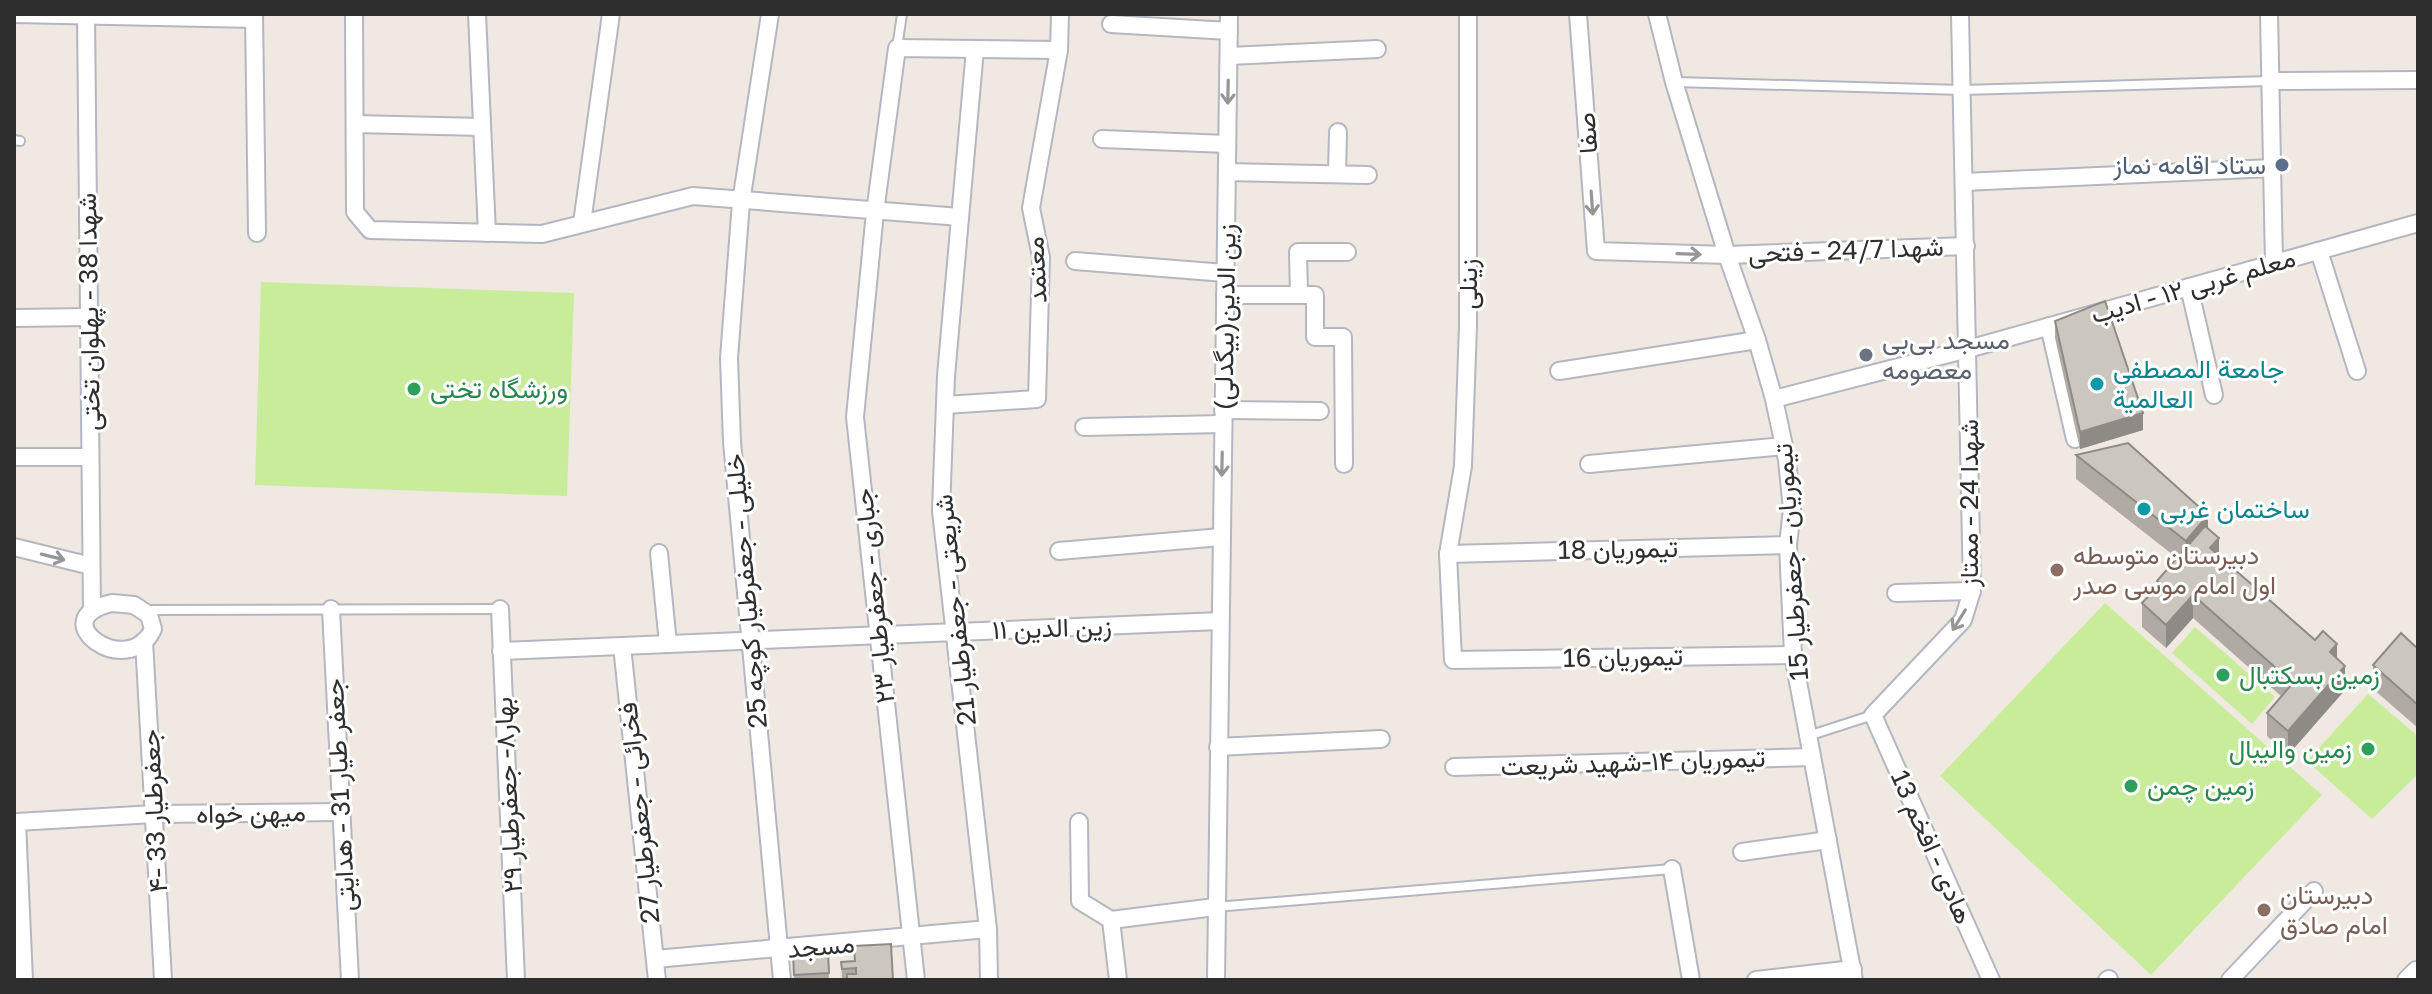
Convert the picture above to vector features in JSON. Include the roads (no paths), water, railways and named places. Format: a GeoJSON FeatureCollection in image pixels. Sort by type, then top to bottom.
{"type":"FeatureCollection","features":[{"type":"Feature","properties":{"kind":"street"},"geometry":{"type":"LineString","coordinates":[[14,14],[254,16],[257,233]]}},
{"type":"Feature","properties":{"kind":"street","name":"شهدا 38 - پهلوان تختی"},"geometry":{"type":"LineString","coordinates":[[86,14],[92,610]]}},
{"type":"Feature","properties":{"kind":"street"},"geometry":{"type":"LineString","coordinates":[[354,14],[355,212],[370,230],[542,234],[693,196],[960,217]]}},
{"type":"Feature","properties":{"kind":"street"},"geometry":{"type":"LineString","coordinates":[[477,14],[487,233]]}},
{"type":"Feature","properties":{"kind":"street"},"geometry":{"type":"LineString","coordinates":[[582,223],[611,14]]}},
{"type":"Feature","properties":{"kind":"street","name":"خلیلی - جعفرطیار کوچه 25"},"geometry":{"type":"LineString","coordinates":[[770,14],[741,202],[729,358],[732,442],[782,980]]}},
{"type":"Feature","properties":{"kind":"street","name":"معتمد"},"geometry":{"type":"LineString","coordinates":[[945,405],[1037,399],[1041,257],[1031,208],[1059,50],[1060,14]]}},
{"type":"Feature","properties":{"kind":"street","name":"زینلی"},"geometry":{"type":"LineString","coordinates":[[1453,660],[1448,554],[1463,466],[1468,14]]}},
{"type":"Feature","properties":{"kind":"street","name":"صفا"},"geometry":{"type":"LineString","coordinates":[[1578,14],[1596,251]]}},
{"type":"Feature","properties":{"kind":"street","name":"تیموریان - جعفرطیار 15"},"geometry":{"type":"LineString","coordinates":[[1657,14],[1674,82],[1727,255],[1757,340],[1784,446],[1792,509],[1788,545],[1793,655],[1854,974]]}},
{"type":"Feature","properties":{"kind":"street","name":"شهدا 24 - ممتاز"},"geometry":{"type":"LineString","coordinates":[[1873,715],[1963,620],[1972,591],[1960,14]]}},
{"type":"Feature","properties":{"kind":"street"},"geometry":{"type":"LineString","coordinates":[[2269,14],[2274,263]]}},
{"type":"Feature","properties":{"kind":"street"},"geometry":{"type":"LineString","coordinates":[[1111,24],[1229,22]]}},
{"type":"Feature","properties":{"kind":"street","name":"زین الدین(بیگدلی)"},"geometry":{"type":"LineString","coordinates":[[1216,980],[1229,22]]}},
{"type":"Feature","properties":{"kind":"street"},"geometry":{"type":"LineString","coordinates":[[897,48],[1059,50]]}},
{"type":"Feature","properties":{"kind":"street","name":"جباری - جعفرطیار ۲۳"},"geometry":{"type":"LineString","coordinates":[[897,48],[875,212],[855,417],[916,980]]}},
{"type":"Feature","properties":{"kind":"street","name":"شریعتی - جعفرطیار 21"},"geometry":{"type":"LineString","coordinates":[[975,49],[945,405],[941,511],[988,929],[989,980]]}},
{"type":"Feature","properties":{"kind":"street"},"geometry":{"type":"LineString","coordinates":[[1229,56],[1377,49]]}},
{"type":"Feature","properties":{"kind":"street"},"geometry":{"type":"LineString","coordinates":[[2270,81],[2418,80]]}},
{"type":"Feature","properties":{"kind":"street"},"geometry":{"type":"LineString","coordinates":[[355,124],[482,127]]}},
{"type":"Feature","properties":{"kind":"street"},"geometry":{"type":"LineString","coordinates":[[1337,174],[1338,132]]}},
{"type":"Feature","properties":{"kind":"street"},"geometry":{"type":"LineString","coordinates":[[1102,139],[1227,144]]}},
{"type":"Feature","properties":{"kind":"street"},"geometry":{"type":"LineString","coordinates":[[1964,182],[2272,168]]}},
{"type":"Feature","properties":{"kind":"street"},"geometry":{"type":"LineString","coordinates":[[1227,172],[1368,175]]}},
{"type":"Feature","properties":{"kind":"street","name":"معلم غربی ۱۲ - ادیب"},"geometry":{"type":"LineString","coordinates":[[1774,399],[1968,349],[2418,223]]}},
{"type":"Feature","properties":{"kind":"street","name":"شهدا 24/7 - فتحی"},"geometry":{"type":"LineString","coordinates":[[1596,251],[1727,255],[1966,246]]}},
{"type":"Feature","properties":{"kind":"street"},"geometry":{"type":"LineString","coordinates":[[2319,251],[2357,371]]}},
{"type":"Feature","properties":{"kind":"street"},"geometry":{"type":"LineString","coordinates":[[1299,295],[1298,252],[1347,252]]}},
{"type":"Feature","properties":{"kind":"street"},"geometry":{"type":"LineString","coordinates":[[1075,261],[1225,273]]}},
{"type":"Feature","properties":{"kind":"street"},"geometry":{"type":"LineString","coordinates":[[2189,287],[2214,395]]}},
{"type":"Feature","properties":{"kind":"street"},"geometry":{"type":"LineString","coordinates":[[1225,295],[1315,295],[1315,337],[1343,337],[1344,464]]}},
{"type":"Feature","properties":{"kind":"street"},"geometry":{"type":"LineString","coordinates":[[14,318],[89,317]]}},
{"type":"Feature","properties":{"kind":"street"},"geometry":{"type":"LineString","coordinates":[[2049,326],[2075,439]]}},
{"type":"Feature","properties":{"kind":"street"},"geometry":{"type":"LineString","coordinates":[[1559,371],[1757,340]]}},
{"type":"Feature","properties":{"kind":"street"},"geometry":{"type":"LineString","coordinates":[[1084,427],[1320,411]]}},
{"type":"Feature","properties":{"kind":"street"},"geometry":{"type":"LineString","coordinates":[[1589,464],[1784,446]]}},
{"type":"Feature","properties":{"kind":"street"},"geometry":{"type":"LineString","coordinates":[[14,457],[90,457]]}},
{"type":"Feature","properties":{"kind":"street"},"geometry":{"type":"LineString","coordinates":[[1059,551],[1221,537]]}},
{"type":"Feature","properties":{"kind":"street","name":"تیموریان 18"},"geometry":{"type":"LineString","coordinates":[[1448,554],[1788,545]]}},
{"type":"Feature","properties":{"kind":"street"},"geometry":{"type":"LineString","coordinates":[[14,547],[91,566]]}},
{"type":"Feature","properties":{"kind":"street"},"geometry":{"type":"LineString","coordinates":[[659,553],[668,644]]}},
{"type":"Feature","properties":{"kind":"street"},"geometry":{"type":"LineString","coordinates":[[1896,593],[1972,591]]}},
{"type":"Feature","properties":{"kind":"street"},"geometry":{"type":"LineString","coordinates":[[112,603],[134,605],[144,610],[153,622],[153,629],[135,647],[114,650],[87,635],[84,626],[92,610],[112,603]]}},
{"type":"Feature","properties":{"kind":"street","name":"جعفر طیار 31 - هدایتی"},"geometry":{"type":"LineString","coordinates":[[331,609],[350,980]]}},
{"type":"Feature","properties":{"kind":"street","name":"بهار۸- جعفرطیار ۲۹"},"geometry":{"type":"LineString","coordinates":[[500,609],[516,980]]}},
{"type":"Feature","properties":{"kind":"street","name":"زین الدین ۱۱"},"geometry":{"type":"LineString","coordinates":[[501,651],[1220,621]]}},
{"type":"Feature","properties":{"kind":"street","name":"۴- جعفرطیار 33"},"geometry":{"type":"LineString","coordinates":[[144,641],[163,980]]}},
{"type":"Feature","properties":{"kind":"street","name":"فخرائی - جعفرطیار 27"},"geometry":{"type":"LineString","coordinates":[[622,646],[657,980]]}},
{"type":"Feature","properties":{"kind":"street","name":"تیموریان 16"},"geometry":{"type":"LineString","coordinates":[[1453,660],[1793,655]]}},
{"type":"Feature","properties":{"kind":"street","name":"هادی - افخم 13"},"geometry":{"type":"LineString","coordinates":[[1873,715],[1991,980]]}},
{"type":"Feature","properties":{"kind":"street"},"geometry":{"type":"LineString","coordinates":[[1218,747],[1381,739]]}},
{"type":"Feature","properties":{"kind":"street","name":"تیموریان ۱۴-شهید شریعت"},"geometry":{"type":"LineString","coordinates":[[1454,767],[1812,757]]}},
{"type":"Feature","properties":{"kind":"street","name":"میهن خواه"},"geometry":{"type":"LineString","coordinates":[[24,980],[17,822],[154,814],[341,812]]}},
{"type":"Feature","properties":{"kind":"street"},"geometry":{"type":"LineString","coordinates":[[1079,822],[1080,901],[1111,920],[1215,907]]}},
{"type":"Feature","properties":{"kind":"street"},"geometry":{"type":"LineString","coordinates":[[1742,852],[1828,840]]}},
{"type":"Feature","properties":{"kind":"street"},"geometry":{"type":"LineString","coordinates":[[1672,869],[1691,980]]}},
{"type":"Feature","properties":{"kind":"street"},"geometry":{"type":"LineString","coordinates":[[2230,980],[2314,891]]}},
{"type":"Feature","properties":{"kind":"street"},"geometry":{"type":"LineString","coordinates":[[1111,920],[1118,980]]}},
{"type":"Feature","properties":{"kind":"street","name":"مسجد"},"geometry":{"type":"LineString","coordinates":[[655,959],[988,929]]}},
{"type":"Feature","properties":{"kind":"street"},"geometry":{"type":"LineString","coordinates":[[1756,980],[1854,974]]}},
{"type":"Feature","properties":{"kind":"lane"},"geometry":{"type":"LineString","coordinates":[[897,48],[902,14]]}},
{"type":"Feature","properties":{"kind":"lane"},"geometry":{"type":"LineString","coordinates":[[1674,82],[1962,90],[2270,81]]}},
{"type":"Feature","properties":{"kind":"lane"},"geometry":{"type":"LineString","coordinates":[[144,610],[500,609]]}},
{"type":"Feature","properties":{"kind":"lane"},"geometry":{"type":"LineString","coordinates":[[1808,736],[1873,715]]}},
{"type":"Feature","properties":{"kind":"lane"},"geometry":{"type":"LineString","coordinates":[[1215,907],[1672,869]]}},
{"type":"Feature","properties":{"kind":"place","name":"ستاد اقامه نماز"},"geometry":{"type":"Point","coordinates":[2282,165]}},
{"type":"Feature","properties":{"kind":"place","name":"مسجد بی‌بی معصومه"},"geometry":{"type":"Point","coordinates":[1866,355]}},
{"type":"Feature","properties":{"kind":"place","name":"جامعة المصطفی العالمیة"},"geometry":{"type":"Point","coordinates":[2097,384]}},
{"type":"Feature","properties":{"kind":"place","name":"ورزشگاه تختی"},"geometry":{"type":"Point","coordinates":[414,389]}},
{"type":"Feature","properties":{"kind":"place","name":"ساختمان غربی"},"geometry":{"type":"Point","coordinates":[2144,509]}},
{"type":"Feature","properties":{"kind":"place","name":"دبیرستان متوسطه اول امام موسی صدر"},"geometry":{"type":"Point","coordinates":[2057,570]}},
{"type":"Feature","properties":{"kind":"place","name":"زمین بسکتبال"},"geometry":{"type":"Point","coordinates":[2223,675]}},
{"type":"Feature","properties":{"kind":"place","name":"زمین والیبال"},"geometry":{"type":"Point","coordinates":[2368,749]}},
{"type":"Feature","properties":{"kind":"place","name":"زمین چمن"},"geometry":{"type":"Point","coordinates":[2131,786]}},
{"type":"Feature","properties":{"kind":"place","name":"دبیرستان امام صادق"},"geometry":{"type":"Point","coordinates":[2264,910]}}]}
